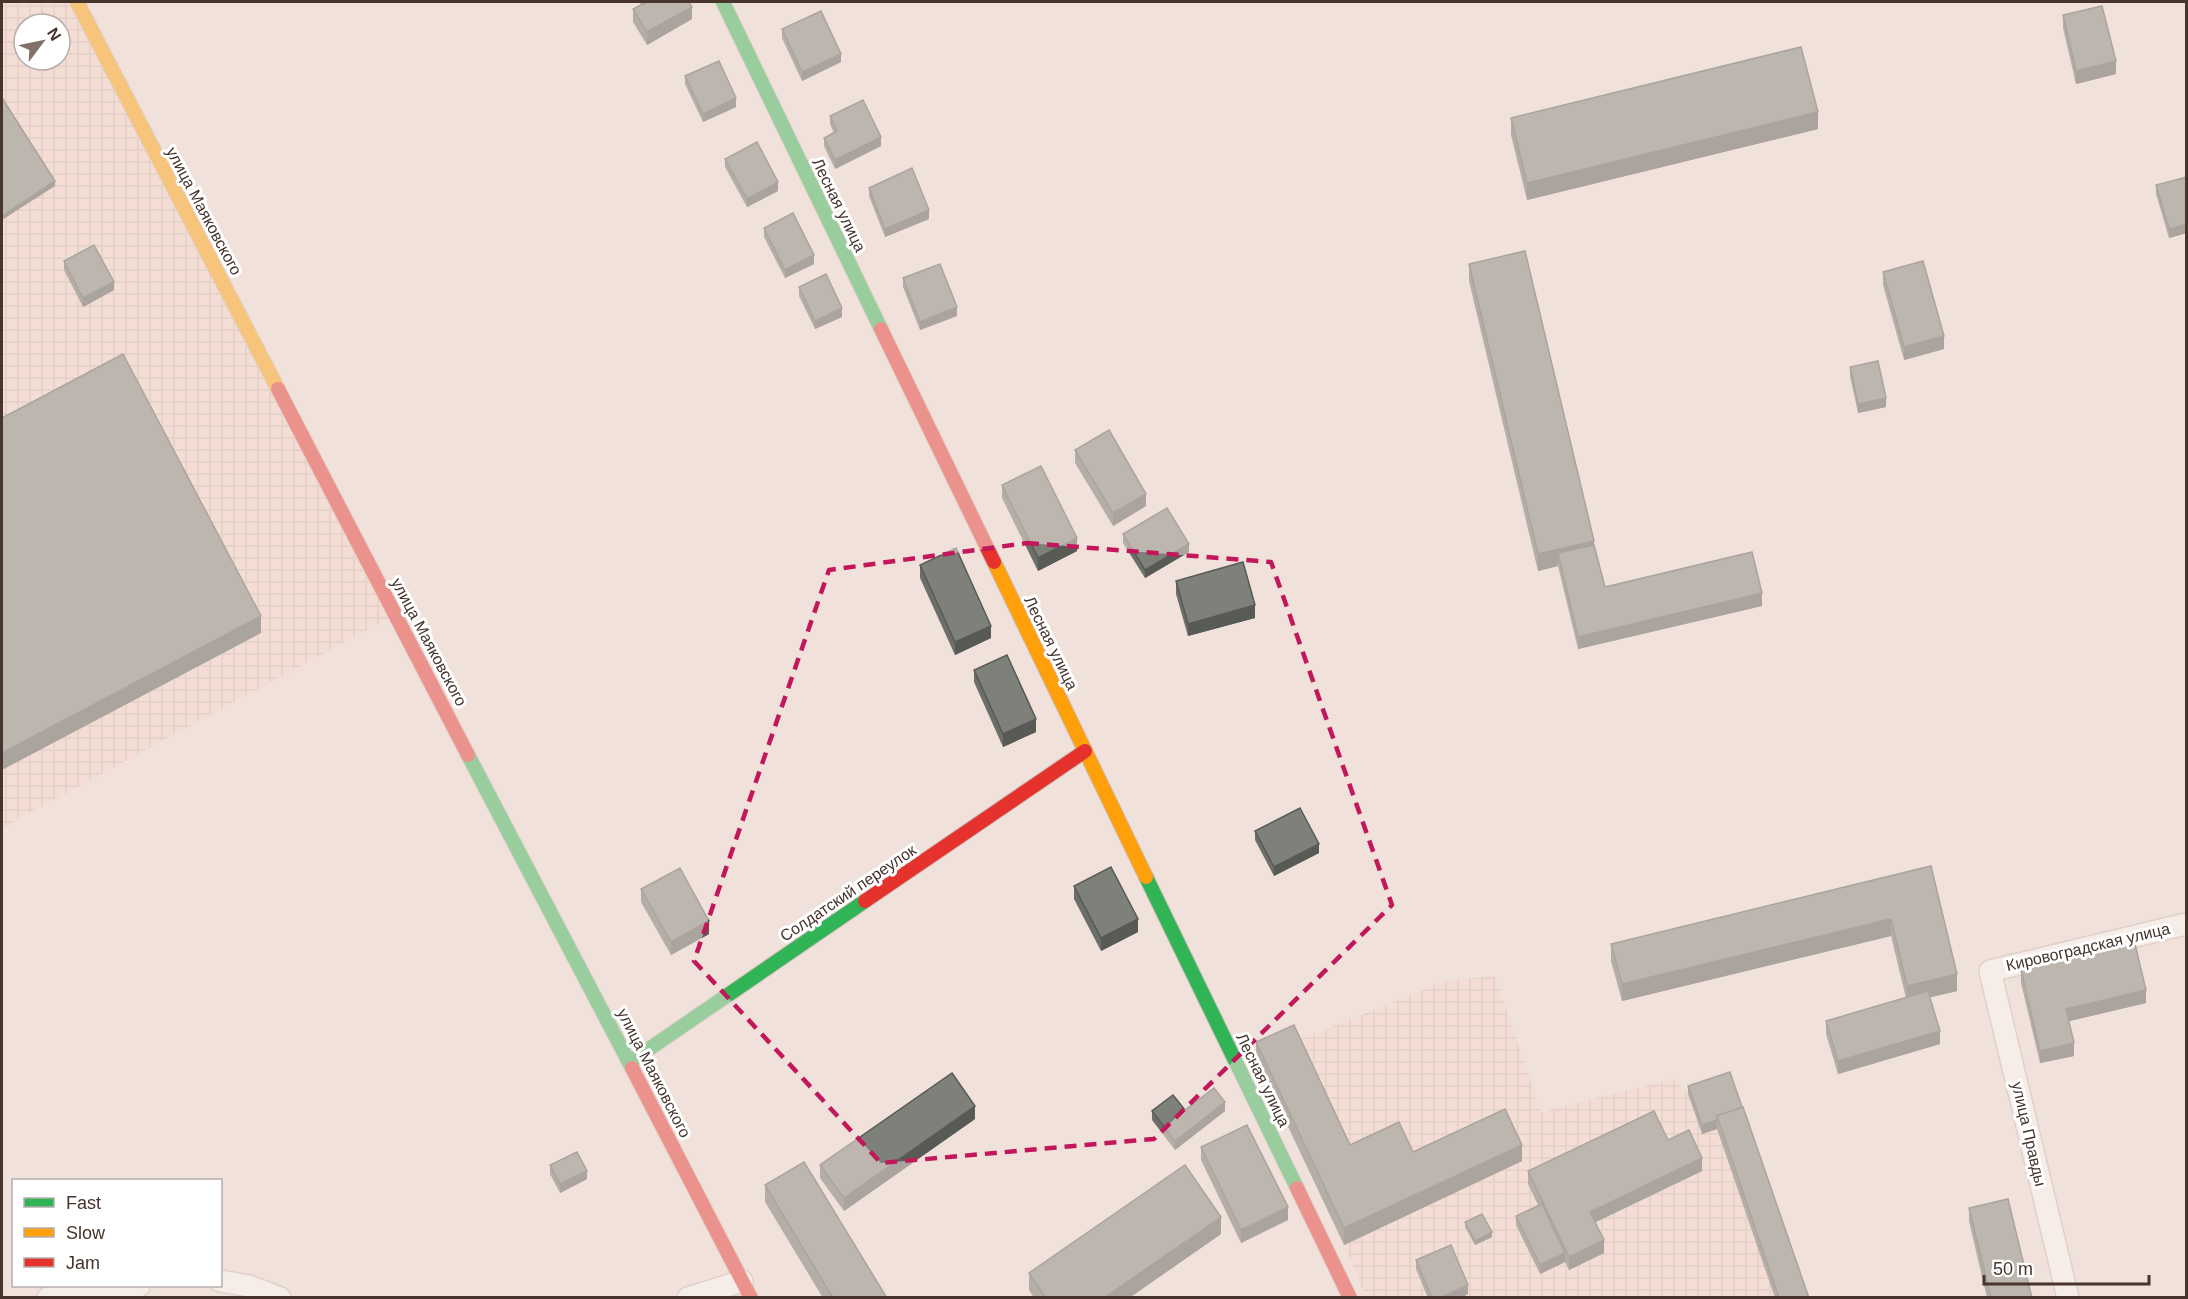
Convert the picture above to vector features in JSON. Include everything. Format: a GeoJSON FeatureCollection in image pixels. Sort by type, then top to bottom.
{"type":"FeatureCollection","features":[{"type":"Feature","properties":{"kind":"street","name":"улица Маяковского"},"geometry":{"type":"LineString","coordinates":[[77,2],[747,1289]]}},
{"type":"Feature","properties":{"kind":"street","name":"Лесная улица"},"geometry":{"type":"LineString","coordinates":[[723,2],[1350,1298]]}},
{"type":"Feature","properties":{"kind":"street","name":"Солдатский переулок"},"geometry":{"type":"LineString","coordinates":[[630,1062],[1085,751]]}},
{"type":"Feature","properties":{"kind":"street","name":"Кировоградская улица"},"geometry":{"type":"LineString","coordinates":[[1990,971],[2187,924]]}},
{"type":"Feature","properties":{"kind":"street","name":"улица Правды"},"geometry":{"type":"LineString","coordinates":[[1990,971],[2068,1298]]}},
{"type":"Feature","properties":{"kind":"street"},"geometry":{"type":"LineString","coordinates":[[222,1281],[249,1286],[280,1298]]}},
{"type":"Feature","properties":{"kind":"street"},"geometry":{"type":"LineString","coordinates":[[48,1298],[131,1287]]}},
{"type":"Feature","properties":{"kind":"street"},"geometry":{"type":"LineString","coordinates":[[688,1298],[747,1289]]}},
{"type":"Feature","properties":{"kind":"highlighted area"},"geometry":{"type":"Polygon","coordinates":[[[1027,543],[1271,562],[1392,905],[1154,1139],[881,1163],[694,961],[829,570],[1027,543]]]}},
{"type":"Feature","properties":{"kind":"shaded area"},"geometry":{"type":"Polygon","coordinates":[[[2,2],[77,2],[396,614],[2,828],[2,2]]]}},
{"type":"Feature","properties":{"kind":"shaded area"},"geometry":{"type":"Polygon","coordinates":[[[1495,976],[1541,1112],[1673,1079],[1688,1094],[1730,1080],[1805,1297],[1366,1297],[1344,1245],[1294,1042],[1446,981],[1495,976]]]}},
{"type":"Feature","properties":{"kind":"building"},"geometry":{"type":"Polygon","coordinates":[[[647,2],[689,2],[692,7],[647,32],[633,9],[647,2]]]}},
{"type":"Feature","properties":{"kind":"building"},"geometry":{"type":"Polygon","coordinates":[[[2102,6],[2116,61],[2076,71],[2063,15],[2102,6]]]}},
{"type":"Feature","properties":{"kind":"building"},"geometry":{"type":"Polygon","coordinates":[[[821,11],[841,54],[802,72],[782,29],[821,11]]]}},
{"type":"Feature","properties":{"kind":"building"},"geometry":{"type":"Polygon","coordinates":[[[1801,47],[1818,112],[1527,183],[1511,118],[1801,47]]]}},
{"type":"Feature","properties":{"kind":"building"},"geometry":{"type":"Polygon","coordinates":[[[719,61],[736,98],[703,114],[685,76],[719,61]]]}},
{"type":"Feature","properties":{"kind":"building"},"geometry":{"type":"Polygon","coordinates":[[[2,98],[55,181],[2,216],[2,98]]]}},
{"type":"Feature","properties":{"kind":"building"},"geometry":{"type":"Polygon","coordinates":[[[863,100],[881,137],[835,160],[824,138],[837,131],[830,116],[863,100]]]}},
{"type":"Feature","properties":{"kind":"building"},"geometry":{"type":"Polygon","coordinates":[[[757,142],[778,182],[747,199],[725,159],[757,142]]]}},
{"type":"Feature","properties":{"kind":"building"},"geometry":{"type":"Polygon","coordinates":[[[912,168],[929,210],[885,229],[869,188],[912,168]]]}},
{"type":"Feature","properties":{"kind":"building"},"geometry":{"type":"Polygon","coordinates":[[[2187,177],[2187,224],[2169,229],[2156,185],[2187,177]]]}},
{"type":"Feature","properties":{"kind":"building"},"geometry":{"type":"Polygon","coordinates":[[[793,213],[814,255],[785,270],[764,228],[793,213]]]}},
{"type":"Feature","properties":{"kind":"building"},"geometry":{"type":"Polygon","coordinates":[[[94,245],[114,282],[83,298],[64,261],[94,245]]]}},
{"type":"Feature","properties":{"kind":"building"},"geometry":{"type":"Polygon","coordinates":[[[1525,251],[1594,541],[1538,554],[1469,264],[1525,251]]]}},
{"type":"Feature","properties":{"kind":"building"},"geometry":{"type":"Polygon","coordinates":[[[1923,261],[1944,336],[1904,347],[1883,272],[1923,261]]]}},
{"type":"Feature","properties":{"kind":"building"},"geometry":{"type":"Polygon","coordinates":[[[940,264],[957,307],[920,322],[903,278],[940,264]]]}},
{"type":"Feature","properties":{"kind":"building"},"geometry":{"type":"Polygon","coordinates":[[[826,274],[842,308],[815,321],[799,287],[826,274]]]}},
{"type":"Feature","properties":{"kind":"building"},"geometry":{"type":"Polygon","coordinates":[[[123,354],[261,616],[2,753],[2,418],[123,354]]]}},
{"type":"Feature","properties":{"kind":"building"},"geometry":{"type":"Polygon","coordinates":[[[1878,361],[1886,398],[1858,404],[1850,367],[1878,361]]]}},
{"type":"Feature","properties":{"kind":"building"},"geometry":{"type":"Polygon","coordinates":[[[1109,430],[1146,494],[1113,513],[1075,450],[1109,430]]]}},
{"type":"Feature","properties":{"kind":"building"},"geometry":{"type":"Polygon","coordinates":[[[1041,466],[1077,538],[1038,558],[1002,485],[1041,466]]]}},
{"type":"Feature","properties":{"kind":"building"},"geometry":{"type":"Polygon","coordinates":[[[1167,508],[1189,544],[1145,570],[1123,534],[1167,508]]]}},
{"type":"Feature","properties":{"kind":"building"},"geometry":{"type":"Polygon","coordinates":[[[1594,545],[1605,587],[1752,552],[1762,593],[1578,637],[1558,553],[1594,545]]]}},
{"type":"Feature","properties":{"kind":"building"},"geometry":{"type":"Polygon","coordinates":[[[956,548],[991,626],[955,642],[920,565],[956,548]]]}},
{"type":"Feature","properties":{"kind":"building"},"geometry":{"type":"Polygon","coordinates":[[[1243,562],[1255,605],[1188,624],[1176,581],[1243,562]]]}},
{"type":"Feature","properties":{"kind":"building"},"geometry":{"type":"Polygon","coordinates":[[[1007,655],[1036,719],[1003,734],[974,670],[1007,655]]]}},
{"type":"Feature","properties":{"kind":"building"},"geometry":{"type":"Polygon","coordinates":[[[1300,808],[1319,844],[1274,867],[1255,831],[1300,808]]]}},
{"type":"Feature","properties":{"kind":"building"},"geometry":{"type":"Polygon","coordinates":[[[1931,866],[1957,974],[1907,986],[1891,919],[1622,984],[1611,944],[1931,866]]]}},
{"type":"Feature","properties":{"kind":"building"},"geometry":{"type":"Polygon","coordinates":[[[1111,867],[1138,919],[1101,938],[1074,886],[1111,867]]]}},
{"type":"Feature","properties":{"kind":"building"},"geometry":{"type":"Polygon","coordinates":[[[680,868],[709,921],[671,942],[641,889],[680,868]]]}},
{"type":"Feature","properties":{"kind":"building"},"geometry":{"type":"Polygon","coordinates":[[[2135,944],[2146,990],[2066,1009],[2074,1043],[2040,1051],[2021,970],[2135,944]]]}},
{"type":"Feature","properties":{"kind":"building"},"geometry":{"type":"Polygon","coordinates":[[[1928,991],[1940,1031],[1838,1061],[1826,1021],[1928,991]]]}},
{"type":"Feature","properties":{"kind":"building"},"geometry":{"type":"Polygon","coordinates":[[[1294,1025],[1350,1145],[1399,1122],[1413,1152],[1505,1109],[1522,1145],[1344,1228],[1256,1042],[1294,1025]]]}},
{"type":"Feature","properties":{"kind":"building"},"geometry":{"type":"Polygon","coordinates":[[[1730,1072],[1742,1107],[1717,1116],[1717,1120],[1702,1125],[1688,1086],[1730,1072]]]}},
{"type":"Feature","properties":{"kind":"building"},"geometry":{"type":"Polygon","coordinates":[[[952,1073],[975,1106],[844,1198],[820,1165],[952,1073]]]}},
{"type":"Feature","properties":{"kind":"building"},"geometry":{"type":"Polygon","coordinates":[[[1214,1088],[1225,1102],[1175,1141],[1152,1111],[1173,1095],[1185,1110],[1214,1088]]]}},
{"type":"Feature","properties":{"kind":"building"},"geometry":{"type":"Polygon","coordinates":[[[1743,1107],[1809,1298],[1779,1298],[1717,1116],[1743,1107]]]}},
{"type":"Feature","properties":{"kind":"building"},"geometry":{"type":"Polygon","coordinates":[[[1654,1111],[1668,1140],[1689,1130],[1702,1158],[1590,1212],[1604,1240],[1569,1257],[1528,1171],[1654,1111]]]}},
{"type":"Feature","properties":{"kind":"building"},"geometry":{"type":"Polygon","coordinates":[[[1247,1125],[1288,1207],[1241,1230],[1201,1147],[1247,1125]]]}},
{"type":"Feature","properties":{"kind":"building"},"geometry":{"type":"Polygon","coordinates":[[[577,1152],[587,1171],[560,1184],[550,1165],[577,1152]]]}},
{"type":"Feature","properties":{"kind":"building"},"geometry":{"type":"Polygon","coordinates":[[[804,1162],[887,1298],[833,1298],[765,1185],[804,1162]]]}},
{"type":"Feature","properties":{"kind":"building"},"geometry":{"type":"Polygon","coordinates":[[[1185,1165],[1221,1217],[1104,1298],[1046,1298],[1029,1273],[1185,1165]]]}},
{"type":"Feature","properties":{"kind":"building"},"geometry":{"type":"Polygon","coordinates":[[[2008,1199],[2032,1298],[1991,1298],[1969,1208],[2008,1199]]]}},
{"type":"Feature","properties":{"kind":"building"},"geometry":{"type":"Polygon","coordinates":[[[1542,1204],[1565,1253],[1540,1265],[1516,1216],[1542,1204]]]}},
{"type":"Feature","properties":{"kind":"building"},"geometry":{"type":"Polygon","coordinates":[[[1482,1214],[1492,1232],[1475,1241],[1465,1222],[1482,1214]]]}},
{"type":"Feature","properties":{"kind":"building"},"geometry":{"type":"Polygon","coordinates":[[[1451,1245],[1468,1285],[1440,1298],[1432,1298],[1416,1260],[1451,1245]]]}},
{"type":"Feature","properties":{"kind":"traffic: fast"},"geometry":{"type":"LineString","coordinates":[[723,2],[881,329]]}},
{"type":"Feature","properties":{"kind":"traffic: fast"},"geometry":{"type":"LineString","coordinates":[[468,755],[632,1068]]}},
{"type":"Feature","properties":{"kind":"traffic: fast"},"geometry":{"type":"LineString","coordinates":[[1146,877],[1297,1188]]}},
{"type":"Feature","properties":{"kind":"traffic: fast"},"geometry":{"type":"LineString","coordinates":[[630,1062],[865,901]]}},
{"type":"Feature","properties":{"kind":"traffic: slow"},"geometry":{"type":"LineString","coordinates":[[77,2],[278,389]]}},
{"type":"Feature","properties":{"kind":"traffic: slow"},"geometry":{"type":"LineString","coordinates":[[994,562],[1146,877]]}},
{"type":"Feature","properties":{"kind":"traffic: jam"},"geometry":{"type":"LineString","coordinates":[[881,329],[994,562]]}},
{"type":"Feature","properties":{"kind":"traffic: jam"},"geometry":{"type":"LineString","coordinates":[[278,389],[468,755]]}},
{"type":"Feature","properties":{"kind":"traffic: jam"},"geometry":{"type":"LineString","coordinates":[[865,901],[1085,751]]}},
{"type":"Feature","properties":{"kind":"traffic: jam"},"geometry":{"type":"LineString","coordinates":[[632,1068],[751,1298]]}},
{"type":"Feature","properties":{"kind":"traffic: jam"},"geometry":{"type":"LineString","coordinates":[[1297,1188],[1350,1298]]}}]}
